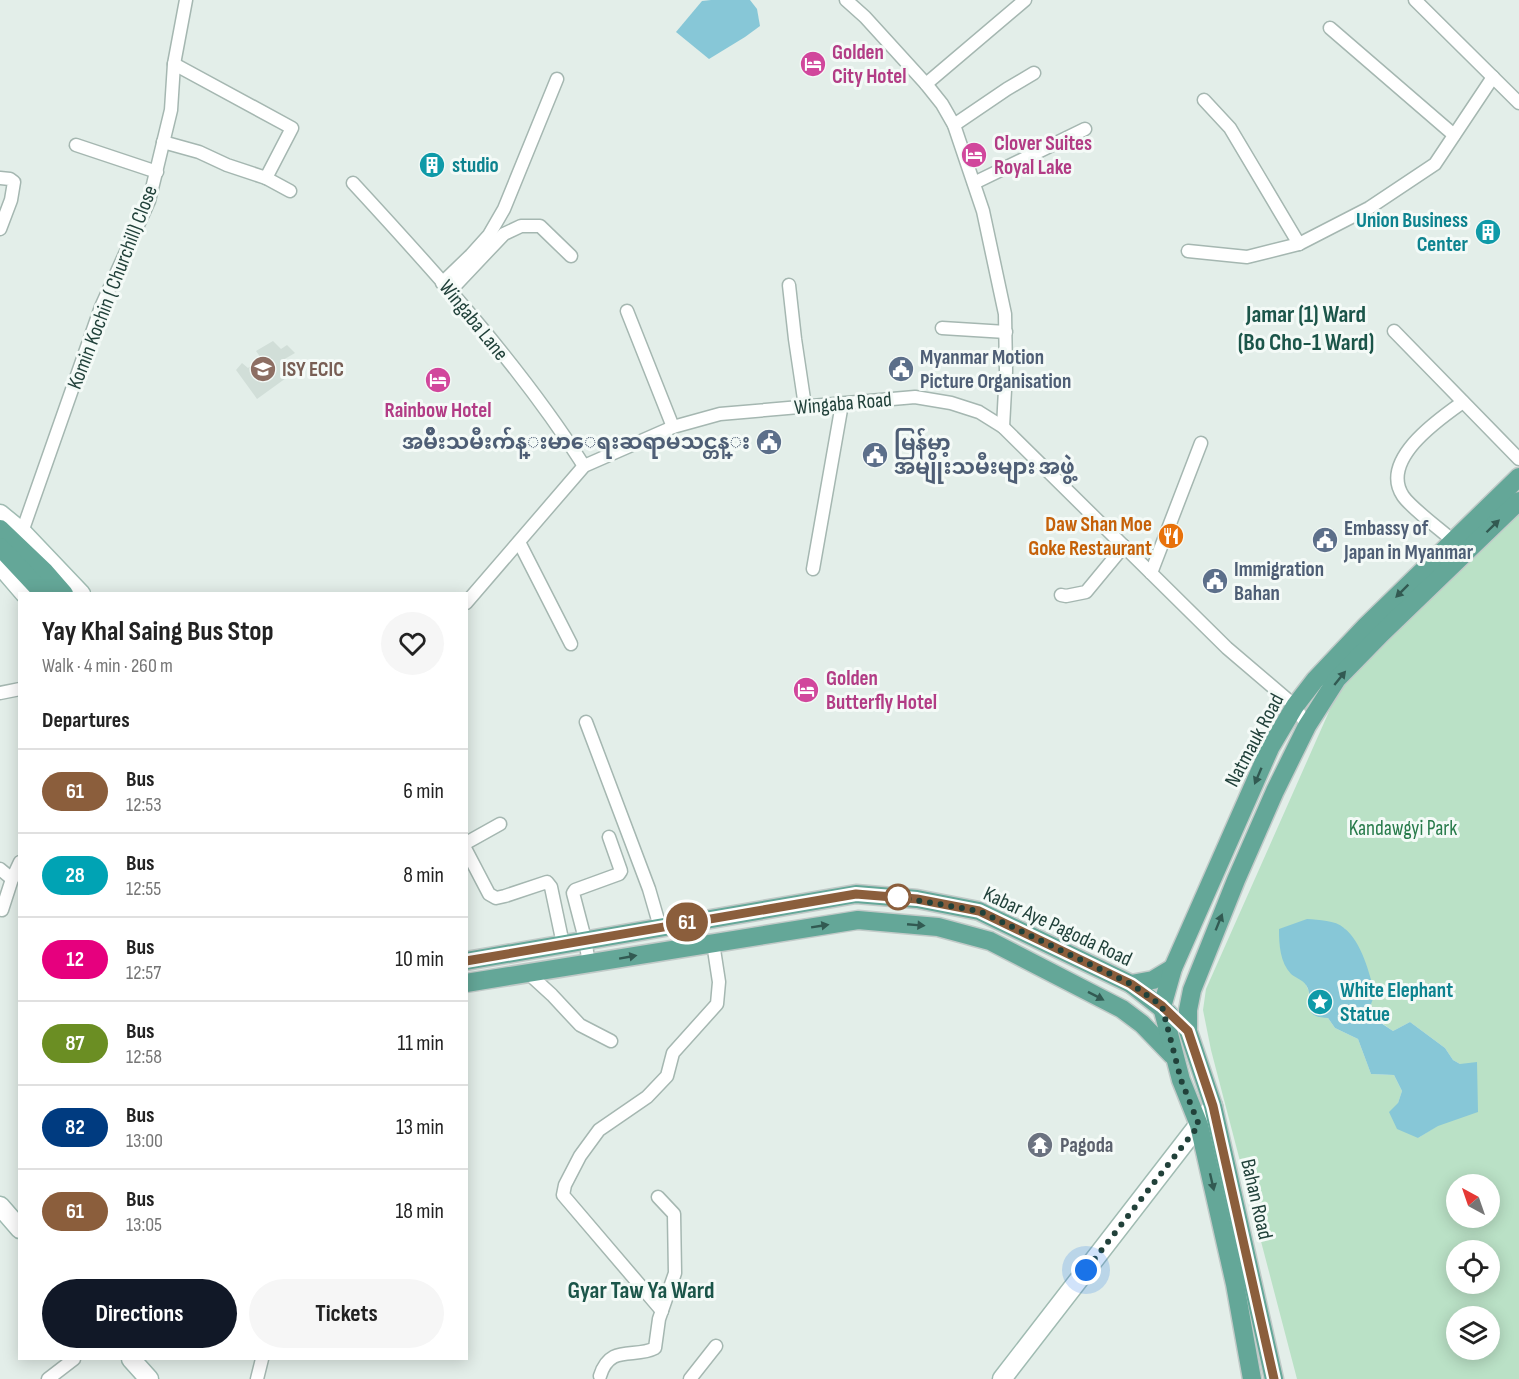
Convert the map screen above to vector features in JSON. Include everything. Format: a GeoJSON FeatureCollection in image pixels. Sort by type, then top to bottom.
{"type":"FeatureCollection","features":[{"type":"Feature","properties":{"kind":"main road","name":"Natmauk Road"},"geometry":{"type":"LineString","coordinates":[[1188,1031],[1188,1010],[1197,976],[1267,808],[1307,726],[1337,679],[1382,633],[1429,575],[1452,540],[1519,477]]}},
{"type":"Feature","properties":{"kind":"main road","name":"Natmauk Road"},"geometry":{"type":"LineString","coordinates":[[1162,1006],[1173,968],[1270,748],[1295,706],[1315,680],[1429,575],[1519,501]]}},
{"type":"Feature","properties":{"kind":"main road"},"geometry":{"type":"LineString","coordinates":[[0,514],[22,532],[79,592]]}},
{"type":"Feature","properties":{"kind":"main road"},"geometry":{"type":"LineString","coordinates":[[0,529],[62,592]]}},
{"type":"Feature","properties":{"kind":"main road"},"geometry":{"type":"LineString","coordinates":[[0,547],[42,592]]}},
{"type":"Feature","properties":{"kind":"main road"},"geometry":{"type":"LineString","coordinates":[[3,573],[23,592]]}},
{"type":"Feature","properties":{"kind":"main road","name":"Kabar Aye Pagoda Road"},"geometry":{"type":"LineString","coordinates":[[468,961],[856,894],[917,899],[979,911],[1131,984],[1162,1006],[1188,1031]]}},
{"type":"Feature","properties":{"kind":"main road","name":"Kabar Aye Pagoda Road"},"geometry":{"type":"LineString","coordinates":[[468,983],[858,920],[938,927],[990,941],[1122,1009],[1142,1024],[1176,1058]]}},
{"type":"Feature","properties":{"kind":"main road"},"geometry":{"type":"LineString","coordinates":[[1131,984],[1153,980],[1173,968]]}},
{"type":"Feature","properties":{"kind":"main road"},"geometry":{"type":"LineString","coordinates":[[1122,1009],[1162,1006],[1197,976]]}},
{"type":"Feature","properties":{"kind":"main road"},"geometry":{"type":"LineString","coordinates":[[1162,1006],[1176,1058]]}},
{"type":"Feature","properties":{"kind":"main road","name":"Bahan Road"},"geometry":{"type":"LineString","coordinates":[[1188,1031],[1213,1106],[1274,1379]]}},
{"type":"Feature","properties":{"kind":"main road","name":"Bahan Road"},"geometry":{"type":"LineString","coordinates":[[1176,1058],[1181,1080],[1199,1125],[1235,1284],[1252,1379]]}},
{"type":"Feature","properties":{"kind":"main road"},"geometry":{"type":"LineString","coordinates":[[1005,1378],[1213,1106]]}},
{"type":"Feature","properties":{"kind":"main road"},"geometry":{"type":"LineString","coordinates":[[0,1206],[18,1227]]}},
{"type":"Feature","properties":{"kind":"main road"},"geometry":{"type":"LineString","coordinates":[[132,1360],[149,1379]]}},
{"type":"Feature","properties":{"kind":"street","name":"Komin Kochin ( Churchill) Close"},"geometry":{"type":"LineString","coordinates":[[22,532],[101,307],[149,201],[171,110],[174,64],[186,0]]}},
{"type":"Feature","properties":{"kind":"street"},"geometry":{"type":"LineString","coordinates":[[926,84],[1025,0]]}},
{"type":"Feature","properties":{"kind":"street"},"geometry":{"type":"LineString","coordinates":[[1415,0],[1519,103]]}},
{"type":"Feature","properties":{"kind":"street"},"geometry":{"type":"LineString","coordinates":[[852,2],[926,84],[942,104],[954,125],[982,211],[1002,303],[1006,332],[1003,427]]}},
{"type":"Feature","properties":{"kind":"street"},"geometry":{"type":"LineString","coordinates":[[1330,28],[1454,135]]}},
{"type":"Feature","properties":{"kind":"street"},"geometry":{"type":"LineString","coordinates":[[174,64],[292,128],[266,178]]}},
{"type":"Feature","properties":{"kind":"street"},"geometry":{"type":"LineString","coordinates":[[954,125],[1034,73]]}},
{"type":"Feature","properties":{"kind":"street"},"geometry":{"type":"LineString","coordinates":[[1188,252],[1247,257],[1299,244],[1370,208],[1435,164],[1493,77]]}},
{"type":"Feature","properties":{"kind":"street"},"geometry":{"type":"LineString","coordinates":[[446,287],[489,235],[504,209],[557,80]]}},
{"type":"Feature","properties":{"kind":"street"},"geometry":{"type":"LineString","coordinates":[[1204,100],[1230,128],[1299,244]]}},
{"type":"Feature","properties":{"kind":"street"},"geometry":{"type":"LineString","coordinates":[[974,183],[1085,129]]}},
{"type":"Feature","properties":{"kind":"street"},"geometry":{"type":"LineString","coordinates":[[163,142],[199,152],[227,165],[266,178],[290,191]]}},
{"type":"Feature","properties":{"kind":"street"},"geometry":{"type":"LineString","coordinates":[[76,145],[157,172]]}},
{"type":"Feature","properties":{"kind":"street"},"geometry":{"type":"LineString","coordinates":[[0,178],[14,182],[11,200],[0,229]]}},
{"type":"Feature","properties":{"kind":"street","name":"Wingaba Lane"},"geometry":{"type":"LineString","coordinates":[[353,183],[433,271],[515,371],[584,466]]}},
{"type":"Feature","properties":{"kind":"street"},"geometry":{"type":"LineString","coordinates":[[446,287],[504,234],[514,228],[540,226],[572,256]]}},
{"type":"Feature","properties":{"kind":"street"},"geometry":{"type":"LineString","coordinates":[[789,285],[805,406]]}},
{"type":"Feature","properties":{"kind":"street"},"geometry":{"type":"LineString","coordinates":[[627,311],[673,427]]}},
{"type":"Feature","properties":{"kind":"street"},"geometry":{"type":"LineString","coordinates":[[942,328],[1006,332]]}},
{"type":"Feature","properties":{"kind":"street"},"geometry":{"type":"LineString","coordinates":[[1394,331],[1519,459]]}},
{"type":"Feature","properties":{"kind":"street","name":"Wingaba Road"},"geometry":{"type":"LineString","coordinates":[[468,601],[584,466],[673,427],[720,414],[805,406],[915,398],[951,403],[979,412],[1003,427],[1227,648],[1295,706],[1307,726]]}},
{"type":"Feature","properties":{"kind":"street"},"geometry":{"type":"LineString","coordinates":[[1452,540],[1403,497],[1398,482],[1398,472],[1402,460],[1415,441],[1463,402]]}},
{"type":"Feature","properties":{"kind":"street"},"geometry":{"type":"LineString","coordinates":[[813,569],[842,404]]}},
{"type":"Feature","properties":{"kind":"street"},"geometry":{"type":"LineString","coordinates":[[1151,573],[1201,443]]}},
{"type":"Feature","properties":{"kind":"street"},"geometry":{"type":"LineString","coordinates":[[519,542],[571,644]]}},
{"type":"Feature","properties":{"kind":"street"},"geometry":{"type":"LineString","coordinates":[[1061,595],[1086,592],[1124,546]]}},
{"type":"Feature","properties":{"kind":"street"},"geometry":{"type":"LineString","coordinates":[[0,693],[18,689]]}},
{"type":"Feature","properties":{"kind":"street"},"geometry":{"type":"LineString","coordinates":[[586,722],[660,927]]}},
{"type":"Feature","properties":{"kind":"street"},"geometry":{"type":"LineString","coordinates":[[468,842],[500,824]]}},
{"type":"Feature","properties":{"kind":"street"},"geometry":{"type":"LineString","coordinates":[[589,964],[573,893],[575,890],[619,874],[621,871],[609,837]]}},
{"type":"Feature","properties":{"kind":"street"},"geometry":{"type":"LineString","coordinates":[[468,854],[489,894],[496,898],[548,882],[563,944]]}},
{"type":"Feature","properties":{"kind":"street"},"geometry":{"type":"LineString","coordinates":[[3,910],[18,866]]}},
{"type":"Feature","properties":{"kind":"street"},"geometry":{"type":"LineString","coordinates":[[0,869],[12,879]]}},
{"type":"Feature","properties":{"kind":"street"},"geometry":{"type":"LineString","coordinates":[[662,1311],[563,1195],[565,1185],[580,1156],[599,1130],[648,1097],[667,1076],[673,1053],[717,1004],[719,982],[713,943]]}},
{"type":"Feature","properties":{"kind":"street"},"geometry":{"type":"LineString","coordinates":[[528,973],[580,1025],[611,1041]]}},
{"type":"Feature","properties":{"kind":"street"},"geometry":{"type":"LineString","coordinates":[[600,1378],[604,1365],[615,1356],[633,1351],[652,1350],[655,1347],[657,1329],[675,1273],[675,1216],[673,1211],[657,1197]]}},
{"type":"Feature","properties":{"kind":"street"},"geometry":{"type":"LineString","coordinates":[[690,1379],[716,1346]]}},
{"type":"Feature","properties":{"kind":"street"},"geometry":{"type":"LineString","coordinates":[[48,1379],[73,1360]]}},
{"type":"Feature","properties":{"kind":"street"},"geometry":{"type":"LineString","coordinates":[[257,1379],[262,1360]]}},
{"type":"Feature","properties":{"kind":"shaded area","name":"ISY ECIC"},"geometry":{"type":"Polygon","coordinates":[[[273,341],[281,349],[287,345],[295,353],[283,360],[293,373],[257,399],[236,370],[242,363],[248,368],[261,358],[256,351],[273,341]]]}},
{"type":"Feature","properties":{"kind":"green space","name":"Kandawgyi Park"},"geometry":{"type":"Polygon","coordinates":[[[1519,511],[1519,1379],[1297,1379],[1211,1050],[1203,1010],[1206,989],[1339,689],[1519,511]],[[1344,928],[1306,985],[1309,991],[1308,1004],[1328,1018],[1335,1028],[1358,1039],[1371,1074],[1394,1075],[1402,1091],[1398,1103],[1418,1138],[1437,1126],[1460,1064],[1453,1060],[1445,1048],[1410,1022],[1393,1031],[1381,1022],[1369,1004],[1360,951],[1344,928]]]}},
{"type":"Feature","properties":{"kind":"water"},"geometry":{"type":"Polygon","coordinates":[[[750,0],[757,9],[760,26],[709,59],[676,32],[702,1],[750,0]]]}},
{"type":"Feature","properties":{"kind":"water"},"geometry":{"type":"Polygon","coordinates":[[[1307,919],[1336,923],[1356,941],[1375,993],[1370,1007],[1378,1021],[1393,1031],[1410,1022],[1445,1048],[1453,1060],[1460,1064],[1477,1062],[1478,1112],[1438,1126],[1418,1138],[1397,1129],[1389,1112],[1398,1103],[1402,1091],[1394,1075],[1371,1074],[1358,1039],[1335,1028],[1328,1018],[1319,1017],[1310,1011],[1309,990],[1301,980],[1291,974],[1284,964],[1279,929],[1307,919]]]}},
{"type":"Feature","properties":{"kind":"bus line","name":"61"},"geometry":{"type":"LineString","coordinates":[[468,961],[856,894],[917,899],[979,911],[1131,984],[1162,1006],[1188,1031],[1213,1106],[1274,1379]]}},
{"type":"Feature","properties":{"kind":"place","name":"Golden City Hotel"},"geometry":{"type":"Point","coordinates":[813,64]}},
{"type":"Feature","properties":{"kind":"place","name":"Clover Suites Royal Lake"},"geometry":{"type":"Point","coordinates":[974,155]}},
{"type":"Feature","properties":{"kind":"place","name":"studio"},"geometry":{"type":"Point","coordinates":[432,165]}},
{"type":"Feature","properties":{"kind":"place","name":"Union Business Center"},"geometry":{"type":"Point","coordinates":[1488,232]}},
{"type":"Feature","properties":{"kind":"place","name":"ISY ECIC"},"geometry":{"type":"Point","coordinates":[263,369]}},
{"type":"Feature","properties":{"kind":"place","name":"Myanmar Motion Picture Organisation"},"geometry":{"type":"Point","coordinates":[901,369]}},
{"type":"Feature","properties":{"kind":"place","name":"Rainbow Hotel"},"geometry":{"type":"Point","coordinates":[438,380]}},
{"type":"Feature","properties":{"kind":"place","name":"အမ်ိဳးသမီးက်န္းမာေရးဆရာမသင္တန္း"},"geometry":{"type":"Point","coordinates":[769,442]}},
{"type":"Feature","properties":{"kind":"place","name":"မြန်မာ့ အမျိုးသမီးများ အဖွဲ့"},"geometry":{"type":"Point","coordinates":[875,455]}},
{"type":"Feature","properties":{"kind":"place","name":"Daw Shan Moe Goke Restaurant"},"geometry":{"type":"Point","coordinates":[1171,536]}},
{"type":"Feature","properties":{"kind":"place","name":"Embassy of Japan in Myanmar"},"geometry":{"type":"Point","coordinates":[1325,540]}},
{"type":"Feature","properties":{"kind":"place","name":"Immigration Bahan"},"geometry":{"type":"Point","coordinates":[1215,581]}},
{"type":"Feature","properties":{"kind":"place","name":"Golden Butterfly Hotel"},"geometry":{"type":"Point","coordinates":[806,690]}},
{"type":"Feature","properties":{"kind":"place","name":"White Elephant Statue"},"geometry":{"type":"Point","coordinates":[1320,1002]}},
{"type":"Feature","properties":{"kind":"place","name":"Pagoda"},"geometry":{"type":"Point","coordinates":[1040,1145]}},
{"type":"Feature","properties":{"kind":"district","name":"Jamar (1) Ward (Bo Cho-1 Ward)"},"geometry":{"type":"Point","coordinates":[1306,328]}},
{"type":"Feature","properties":{"kind":"district","name":"Gyar Taw Ya Ward"},"geometry":{"type":"Point","coordinates":[641,1290]}},
{"type":"Feature","properties":{"kind":"route"},"geometry":{"type":"LineString","coordinates":[[898,897],[979,911],[1131,984],[1162,1006],[1181,1080],[1199,1125],[1086,1270]]}}]}
